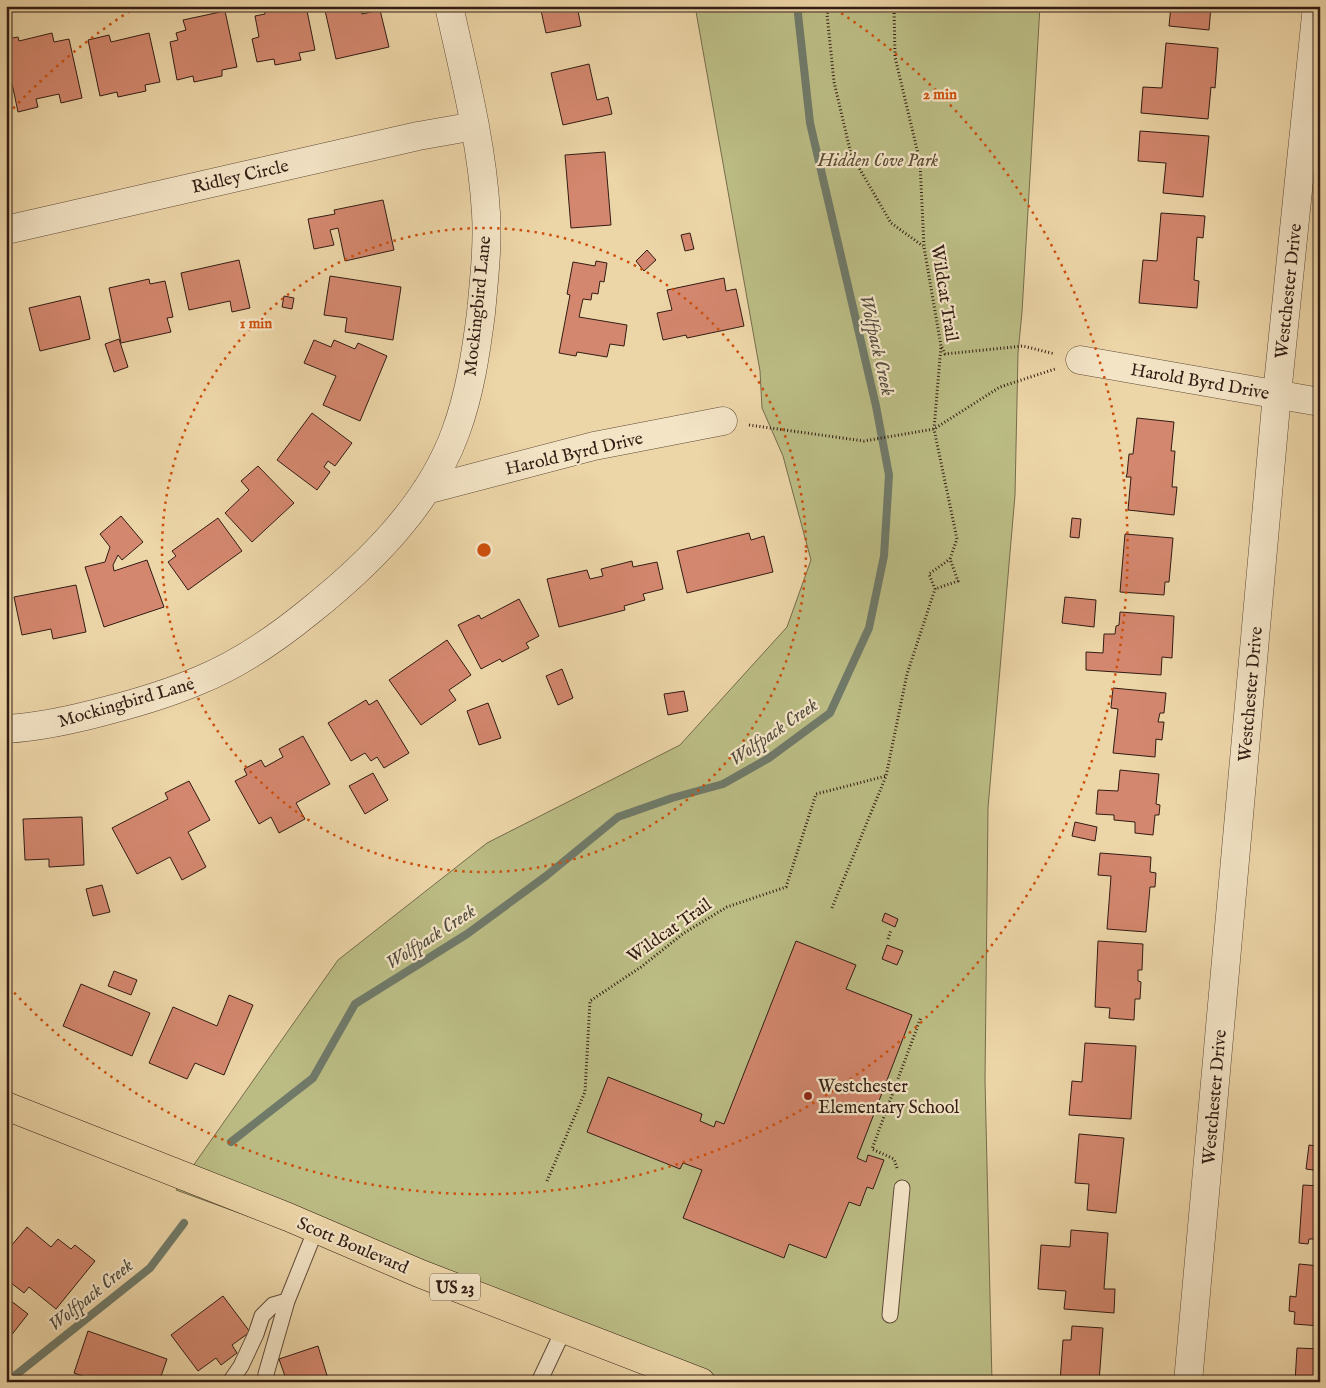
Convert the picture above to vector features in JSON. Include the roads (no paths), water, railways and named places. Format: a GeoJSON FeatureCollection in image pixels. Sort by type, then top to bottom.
{"type":"FeatureCollection","features":[{"type":"Feature","properties":{"kind":"highway","name":"Scott Boulevard"},"geometry":{"type":"LineString","coordinates":[[6,1106],[316,1229],[421,1274],[701,1382]]}},
{"type":"Feature","properties":{"kind":"street","name":"Mockingbird Lane"},"geometry":{"type":"LineString","coordinates":[[6,730],[51,724],[161,696],[202,680],[264,645],[330,595],[363,565],[396,529],[426,490],[443,460],[456,431],[467,393],[479,331],[486,254],[486,213],[475,126],[449,6]]}},
{"type":"Feature","properties":{"kind":"street","name":"Westchester Drive"},"geometry":{"type":"LineString","coordinates":[[1188,1382],[1277,394],[1316,6]]}},
{"type":"Feature","properties":{"kind":"street","name":"Ridley Circle"},"geometry":{"type":"LineString","coordinates":[[6,230],[408,138],[475,126]]}},
{"type":"Feature","properties":{"kind":"street","name":"Harold Byrd Drive"},"geometry":{"type":"LineString","coordinates":[[1080,360],[1320,402]]}},
{"type":"Feature","properties":{"kind":"street","name":"Harold Byrd Drive"},"geometry":{"type":"LineString","coordinates":[[426,490],[594,446],[723,421]]}},
{"type":"Feature","properties":{"kind":"lane"},"geometry":{"type":"LineString","coordinates":[[890,1315],[902,1188]]}},
{"type":"Feature","properties":{"kind":"lane"},"geometry":{"type":"LineString","coordinates":[[266,1382],[266,1374],[287,1301],[316,1229]]}},
{"type":"Feature","properties":{"kind":"lane"},"geometry":{"type":"LineString","coordinates":[[230,1382],[241,1366],[262,1316],[273,1305],[287,1301]]}},
{"type":"Feature","properties":{"kind":"lane"},"geometry":{"type":"LineString","coordinates":[[539,1382],[564,1329]]}},
{"type":"Feature","properties":{"kind":"waterway","name":"Wolfpack Creek"},"geometry":{"type":"LineString","coordinates":[[231,1142],[313,1078],[355,1004],[467,934],[546,876],[618,817],[672,798],[723,784],[769,758],[830,713],[869,628],[884,556],[889,475],[876,406],[810,123],[798,14],[799,6]]}},
{"type":"Feature","properties":{"kind":"waterway","name":"Wolfpack Creek"},"geometry":{"type":"LineString","coordinates":[[7,1382],[150,1268],[184,1223]]}},
{"type":"Feature","properties":{"kind":"place","name":"Westchester Elementary School"},"geometry":{"type":"Point","coordinates":[808,1096]}},
{"type":"Feature","properties":{"kind":"park label","name":"Hidden Cove Park"},"geometry":{"type":"Point","coordinates":[878,160]}}]}
